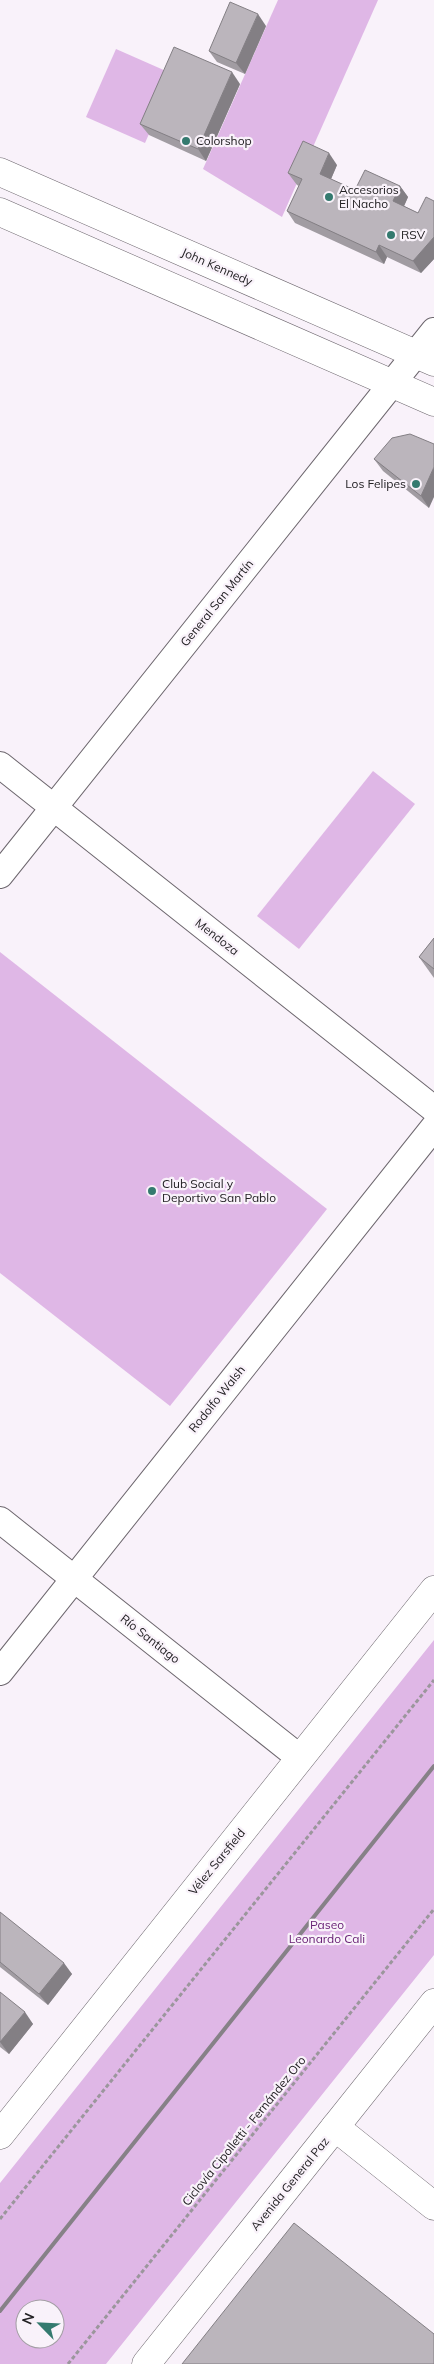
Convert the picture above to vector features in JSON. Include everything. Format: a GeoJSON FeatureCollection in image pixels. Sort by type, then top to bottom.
{"type":"FeatureCollection","features":[{"type":"Feature","properties":{"kind":"main road","name":"John Kennedy"},"geometry":{"type":"LineString","coordinates":[[0,172],[425,358]]}},
{"type":"Feature","properties":{"kind":"main road"},"geometry":{"type":"LineString","coordinates":[[0,212],[434,402]]}},
{"type":"Feature","properties":{"kind":"main road","name":"Vélez Sarsfield"},"geometry":{"type":"LineString","coordinates":[[0,2135],[434,1590]]}},
{"type":"Feature","properties":{"kind":"main road","name":"Avenida General Paz"},"geometry":{"type":"LineString","coordinates":[[146,2364],[434,2004]]}},
{"type":"Feature","properties":{"kind":"main road"},"geometry":{"type":"LineString","coordinates":[[335,2127],[434,2206]]}},
{"type":"Feature","properties":{"kind":"street","name":"General San Martín"},"geometry":{"type":"LineString","coordinates":[[0,875],[392,384],[425,358],[434,331]]}},
{"type":"Feature","properties":{"kind":"street","name":"Mendoza"},"geometry":{"type":"LineString","coordinates":[[0,765],[434,1109]]}},
{"type":"Feature","properties":{"kind":"street","name":"Rodolfo Walsh"},"geometry":{"type":"LineString","coordinates":[[0,1672],[434,1127]]}},
{"type":"Feature","properties":{"kind":"street","name":"Río Santiago"},"geometry":{"type":"LineString","coordinates":[[0,1520],[300,1758]]}},
{"type":"Feature","properties":{"kind":"path"},"geometry":{"type":"LineString","coordinates":[[0,2219],[434,1680]]}},
{"type":"Feature","properties":{"kind":"path","name":"Ciclovía Cipolletti - Fernández Oro"},"geometry":{"type":"LineString","coordinates":[[68,2364],[434,1909]]}},
{"type":"Feature","properties":{"kind":"green space"},"geometry":{"type":"Polygon","coordinates":[[[278,0],[378,0],[282,217],[203,169],[278,0]]]}},
{"type":"Feature","properties":{"kind":"green space"},"geometry":{"type":"Polygon","coordinates":[[[116,49],[175,75],[145,143],[86,117],[116,49]]]}},
{"type":"Feature","properties":{"kind":"green space"},"geometry":{"type":"Polygon","coordinates":[[[373,771],[415,804],[299,949],[257,916],[373,771]]]}},
{"type":"Feature","properties":{"kind":"green space","name":"Club Social y Deportivo San Pablo"},"geometry":{"type":"Polygon","coordinates":[[[0,952],[327,1209],[170,1406],[0,1273],[0,952]]]}},
{"type":"Feature","properties":{"kind":"green space","name":"Paseo Leonardo Cali"},"geometry":{"type":"Polygon","coordinates":[[[434,1640],[434,1955],[106,2364],[0,2364],[0,2183],[434,1640]]]}},
{"type":"Feature","properties":{"kind":"building"},"geometry":{"type":"Polygon","coordinates":[[[230,2],[258,14],[236,63],[209,51],[230,2]]]}},
{"type":"Feature","properties":{"kind":"building"},"geometry":{"type":"Polygon","coordinates":[[[174,47],[232,72],[198,149],[140,124],[174,47]]]}},
{"type":"Feature","properties":{"kind":"building"},"geometry":{"type":"Polygon","coordinates":[[[303,141],[329,153],[320,174],[355,190],[365,170],[400,186],[393,201],[418,213],[426,197],[434,201],[434,237],[413,261],[379,245],[376,252],[287,211],[302,179],[288,173],[303,141]]]}},
{"type":"Feature","properties":{"kind":"building","name":"Los Felipes"},"geometry":{"type":"Polygon","coordinates":[[[410,434],[434,444],[434,467],[421,496],[374,459],[392,438],[410,434]]]}},
{"type":"Feature","properties":{"kind":"building"},"geometry":{"type":"Polygon","coordinates":[[[434,938],[434,969],[419,957],[434,938]]]}},
{"type":"Feature","properties":{"kind":"building"},"geometry":{"type":"Polygon","coordinates":[[[0,1912],[64,1963],[39,1994],[0,1962],[0,1912]]]}},
{"type":"Feature","properties":{"kind":"building"},"geometry":{"type":"Polygon","coordinates":[[[0,1992],[25,2012],[0,2042],[0,1992]]]}},
{"type":"Feature","properties":{"kind":"building"},"geometry":{"type":"Polygon","coordinates":[[[294,2223],[434,2334],[434,2364],[182,2364],[294,2223]]]}},
{"type":"Feature","properties":{"kind":"railway"},"geometry":{"type":"LineString","coordinates":[[0,2311],[434,1766]]}},
{"type":"Feature","properties":{"kind":"place","name":"Colorshop"},"geometry":{"type":"Point","coordinates":[186,141]}},
{"type":"Feature","properties":{"kind":"place","name":"Accesorios El Nacho"},"geometry":{"type":"Point","coordinates":[329,197]}},
{"type":"Feature","properties":{"kind":"place","name":"RSV"},"geometry":{"type":"Point","coordinates":[391,235]}},
{"type":"Feature","properties":{"kind":"place","name":"Los Felipes"},"geometry":{"type":"Point","coordinates":[416,484]}},
{"type":"Feature","properties":{"kind":"place","name":"Club Social y Deportivo San Pablo"},"geometry":{"type":"Point","coordinates":[152,1191]}}]}
